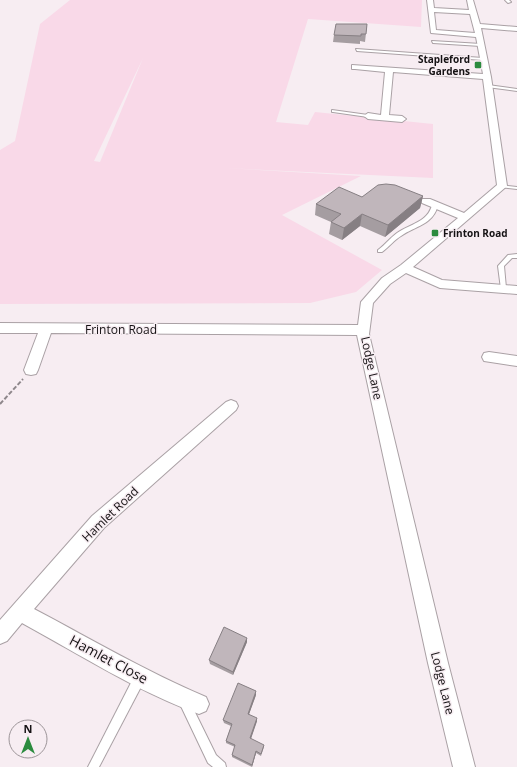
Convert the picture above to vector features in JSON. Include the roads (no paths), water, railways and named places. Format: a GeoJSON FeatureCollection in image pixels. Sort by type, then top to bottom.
{"type":"FeatureCollection","features":[{"type":"Feature","properties":{"kind":"street"},"geometry":{"type":"LineString","coordinates":[[430,0],[433,32],[479,35],[517,29]]}},
{"type":"Feature","properties":{"kind":"street"},"geometry":{"type":"LineString","coordinates":[[431,10],[471,6],[479,35],[502,186]]}},
{"type":"Feature","properties":{"kind":"street"},"geometry":{"type":"LineString","coordinates":[[355,68],[389,70],[487,82]]}},
{"type":"Feature","properties":{"kind":"street"},"geometry":{"type":"LineString","coordinates":[[385,117],[389,70]]}},
{"type":"Feature","properties":{"kind":"street"},"geometry":{"type":"LineString","coordinates":[[368,116],[402,119]]}},
{"type":"Feature","properties":{"kind":"street","name":"Lodge Lane"},"geometry":{"type":"LineString","coordinates":[[464,767],[426,610],[363,334],[367,302],[386,281],[405,268],[502,186]]}},
{"type":"Feature","properties":{"kind":"street"},"geometry":{"type":"LineString","coordinates":[[431,203],[466,217]]}},
{"type":"Feature","properties":{"kind":"street"},"geometry":{"type":"LineString","coordinates":[[405,268],[440,284],[517,290]]}},
{"type":"Feature","properties":{"kind":"street","name":"Frinton Road"},"geometry":{"type":"LineString","coordinates":[[0,328],[364,330]]}},
{"type":"Feature","properties":{"kind":"street"},"geometry":{"type":"LineString","coordinates":[[31,370],[46,328]]}},
{"type":"Feature","properties":{"kind":"street"},"geometry":{"type":"LineString","coordinates":[[489,357],[517,361]]}},
{"type":"Feature","properties":{"kind":"street","name":"Hamlet Road"},"geometry":{"type":"LineString","coordinates":[[0,634],[98,522],[230,406]]}},
{"type":"Feature","properties":{"kind":"street","name":"Hamlet Close"},"geometry":{"type":"LineString","coordinates":[[20,611],[140,677],[190,701]]}},
{"type":"Feature","properties":{"kind":"lane"},"geometry":{"type":"LineString","coordinates":[[433,42],[479,35]]}},
{"type":"Feature","properties":{"kind":"lane"},"geometry":{"type":"LineString","coordinates":[[357,50],[483,59]]}},
{"type":"Feature","properties":{"kind":"lane"},"geometry":{"type":"LineString","coordinates":[[487,82],[517,90]]}},
{"type":"Feature","properties":{"kind":"lane"},"geometry":{"type":"LineString","coordinates":[[333,111],[368,116]]}},
{"type":"Feature","properties":{"kind":"lane"},"geometry":{"type":"LineString","coordinates":[[502,186],[517,188]]}},
{"type":"Feature","properties":{"kind":"lane"},"geometry":{"type":"LineString","coordinates":[[380,251],[399,234],[426,220],[434,212],[431,203]]}},
{"type":"Feature","properties":{"kind":"lane"},"geometry":{"type":"LineString","coordinates":[[503,288],[501,266],[510,256],[517,256]]}},
{"type":"Feature","properties":{"kind":"lane"},"geometry":{"type":"LineString","coordinates":[[93,767],[140,677]]}},
{"type":"Feature","properties":{"kind":"lane"},"geometry":{"type":"LineString","coordinates":[[190,701],[212,759],[221,767]]}},
{"type":"Feature","properties":{"kind":"place","name":"Stapleford Gardens"},"geometry":{"type":"Point","coordinates":[478,65]}},
{"type":"Feature","properties":{"kind":"place","name":"Frinton Road"},"geometry":{"type":"Point","coordinates":[435,233]}}]}
